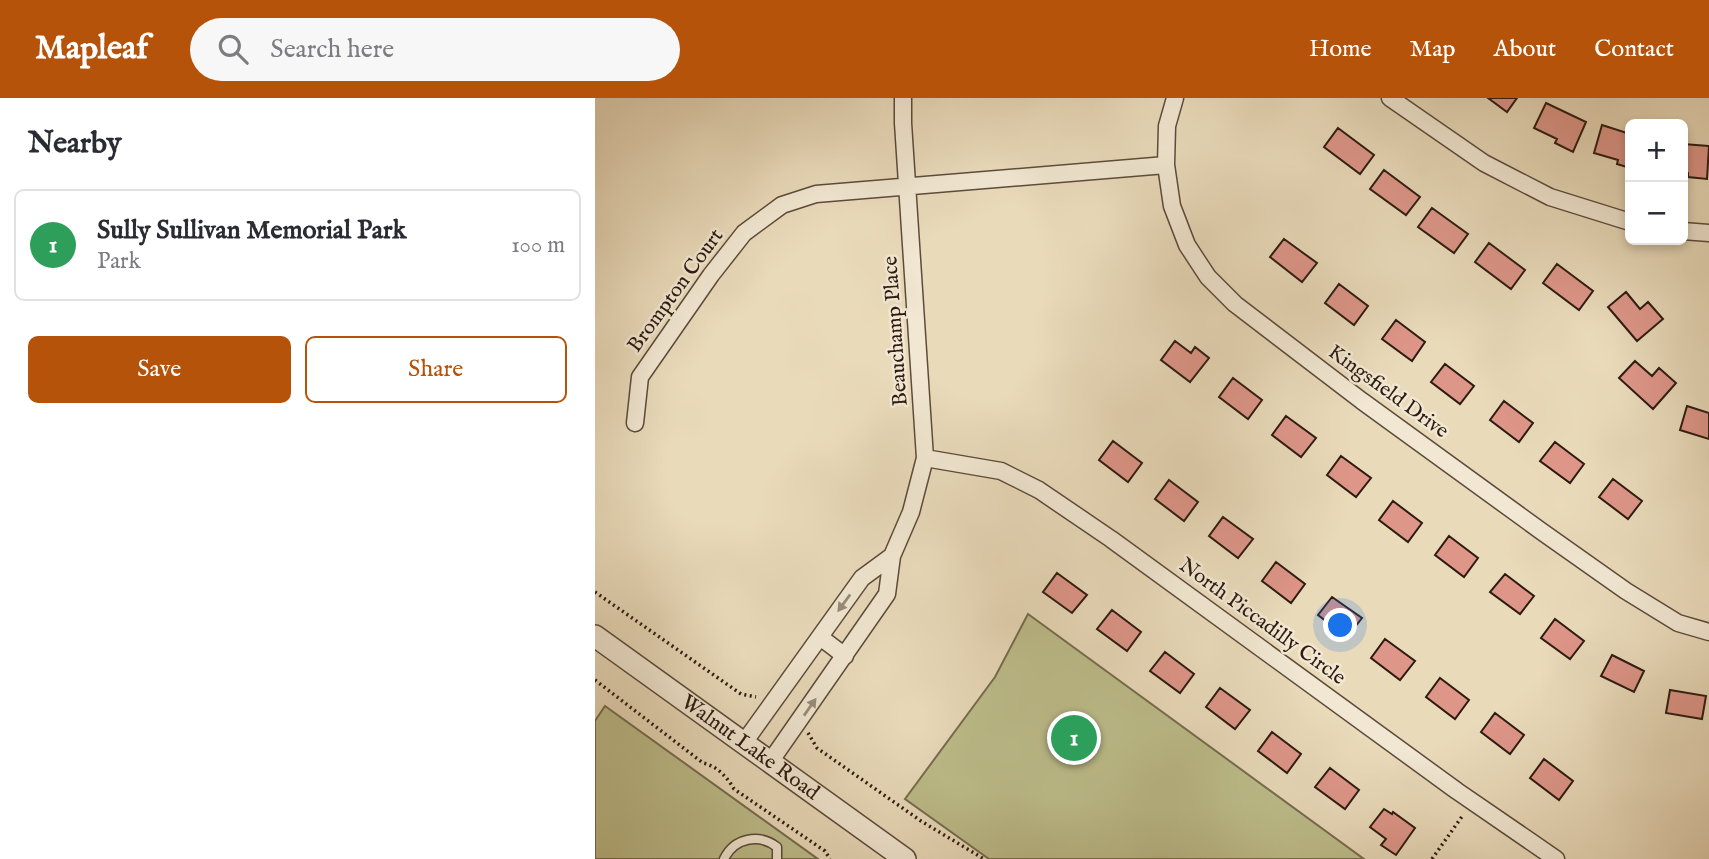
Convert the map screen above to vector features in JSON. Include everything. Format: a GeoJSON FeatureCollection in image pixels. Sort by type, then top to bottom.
{"type":"FeatureCollection","features":[{"type":"Feature","properties":{"kind":"street","name":"Beauchamp Place"},"geometry":{"type":"LineString","coordinates":[[770,762],[887,594],[892,555],[911,512],[925,458],[902,123],[904,98]]}},
{"type":"Feature","properties":{"kind":"street","name":"Kingsfield Drive"},"geometry":{"type":"LineString","coordinates":[[1175,98],[1167,127],[1165,164],[1172,206],[1187,245],[1208,277],[1235,304],[1362,401],[1626,591],[1678,623],[1709,632]]}},
{"type":"Feature","properties":{"kind":"street"},"geometry":{"type":"LineString","coordinates":[[1390,98],[1484,163],[1550,197],[1625,220]]}},
{"type":"Feature","properties":{"kind":"street","name":"Brompton Court"},"geometry":{"type":"LineString","coordinates":[[635,423],[640,377],[711,275],[744,233],[782,205],[816,194],[1165,164]]}},
{"type":"Feature","properties":{"kind":"street"},"geometry":{"type":"LineString","coordinates":[[1688,231],[1709,233]]}},
{"type":"Feature","properties":{"kind":"street","name":"North Piccadilly Circle"},"geometry":{"type":"LineString","coordinates":[[925,458],[1001,471],[1039,490],[1556,859]]}},
{"type":"Feature","properties":{"kind":"street","name":"Beauchamp Place"},"geometry":{"type":"LineString","coordinates":[[743,744],[862,578],[892,555]]}},
{"type":"Feature","properties":{"kind":"street","name":"Walnut Lake Road"},"geometry":{"type":"LineString","coordinates":[[595,636],[770,762],[883,848],[905,859]]}},
{"type":"Feature","properties":{"kind":"street"},"geometry":{"type":"LineString","coordinates":[[820,636],[845,656]]}},
{"type":"Feature","properties":{"kind":"lane"},"geometry":{"type":"LineString","coordinates":[[724,859],[735,845],[756,839],[769,841],[777,847],[777,859]]}},
{"type":"Feature","properties":{"kind":"path"},"geometry":{"type":"LineString","coordinates":[[595,680],[703,763],[713,765],[729,780],[734,789],[825,851],[830,859]]}},
{"type":"Feature","properties":{"kind":"path"},"geometry":{"type":"LineString","coordinates":[[1432,859],[1473,802]]}},
{"type":"Feature","properties":{"kind":"green space"},"geometry":{"type":"Polygon","coordinates":[[[1028,614],[1364,859],[989,859],[905,799],[995,677],[1028,614]]]}},
{"type":"Feature","properties":{"kind":"green space"},"geometry":{"type":"Polygon","coordinates":[[[605,706],[818,859],[595,859],[595,721],[605,706]]]}},
{"type":"Feature","properties":{"kind":"building"},"geometry":{"type":"Polygon","coordinates":[[[1488,98],[1517,98],[1507,112],[1488,98]]]}},
{"type":"Feature","properties":{"kind":"building"},"geometry":{"type":"Polygon","coordinates":[[[1546,103],[1586,122],[1573,152],[1555,143],[1557,139],[1534,128],[1546,103]]]}},
{"type":"Feature","properties":{"kind":"building"},"geometry":{"type":"Polygon","coordinates":[[[1602,125],[1625,132],[1625,166],[1617,164],[1618,160],[1594,153],[1602,125]]]}},
{"type":"Feature","properties":{"kind":"building"},"geometry":{"type":"Polygon","coordinates":[[[1338,128],[1374,155],[1360,174],[1324,147],[1338,128]]]}},
{"type":"Feature","properties":{"kind":"building"},"geometry":{"type":"Polygon","coordinates":[[[1688,144],[1709,146],[1707,179],[1688,177],[1688,144]]]}},
{"type":"Feature","properties":{"kind":"building"},"geometry":{"type":"Polygon","coordinates":[[[1384,170],[1420,197],[1406,215],[1370,189],[1384,170]]]}},
{"type":"Feature","properties":{"kind":"building"},"geometry":{"type":"Polygon","coordinates":[[[1432,208],[1468,234],[1454,253],[1418,227],[1432,208]]]}},
{"type":"Feature","properties":{"kind":"building"},"geometry":{"type":"Polygon","coordinates":[[[1284,239],[1317,263],[1302,282],[1270,257],[1284,239]]]}},
{"type":"Feature","properties":{"kind":"building"},"geometry":{"type":"Polygon","coordinates":[[[1489,243],[1525,270],[1511,289],[1475,262],[1489,243]]]}},
{"type":"Feature","properties":{"kind":"building"},"geometry":{"type":"Polygon","coordinates":[[[1557,264],[1593,291],[1579,310],[1543,283],[1557,264]]]}},
{"type":"Feature","properties":{"kind":"building"},"geometry":{"type":"Polygon","coordinates":[[[1339,284],[1368,306],[1354,325],[1325,303],[1339,284]]]}},
{"type":"Feature","properties":{"kind":"building"},"geometry":{"type":"Polygon","coordinates":[[[1626,292],[1640,309],[1648,302],[1663,319],[1637,341],[1608,307],[1626,292]]]}},
{"type":"Feature","properties":{"kind":"building"},"geometry":{"type":"Polygon","coordinates":[[[1396,320],[1425,342],[1412,361],[1382,339],[1396,320]]]}},
{"type":"Feature","properties":{"kind":"building"},"geometry":{"type":"Polygon","coordinates":[[[1175,341],[1191,353],[1195,347],[1209,358],[1190,382],[1161,360],[1175,341]]]}},
{"type":"Feature","properties":{"kind":"building"},"geometry":{"type":"Polygon","coordinates":[[[1635,361],[1652,376],[1659,368],[1676,383],[1653,409],[1619,378],[1635,361]]]}},
{"type":"Feature","properties":{"kind":"building"},"geometry":{"type":"Polygon","coordinates":[[[1445,364],[1474,386],[1460,404],[1431,382],[1445,364]]]}},
{"type":"Feature","properties":{"kind":"building"},"geometry":{"type":"Polygon","coordinates":[[[1233,378],[1262,400],[1248,419],[1219,397],[1233,378]]]}},
{"type":"Feature","properties":{"kind":"building"},"geometry":{"type":"Polygon","coordinates":[[[1504,401],[1533,423],[1519,442],[1490,420],[1504,401]]]}},
{"type":"Feature","properties":{"kind":"building"},"geometry":{"type":"Polygon","coordinates":[[[1687,406],[1709,413],[1709,439],[1680,430],[1687,406]]]}},
{"type":"Feature","properties":{"kind":"building"},"geometry":{"type":"Polygon","coordinates":[[[1286,416],[1316,438],[1301,457],[1272,435],[1286,416]]]}},
{"type":"Feature","properties":{"kind":"building"},"geometry":{"type":"Polygon","coordinates":[[[1113,441],[1142,463],[1128,482],[1099,460],[1113,441]]]}},
{"type":"Feature","properties":{"kind":"building"},"geometry":{"type":"Polygon","coordinates":[[[1555,442],[1584,464],[1570,483],[1540,461],[1555,442]]]}},
{"type":"Feature","properties":{"kind":"building"},"geometry":{"type":"Polygon","coordinates":[[[1341,456],[1371,478],[1356,497],[1327,475],[1341,456]]]}},
{"type":"Feature","properties":{"kind":"building"},"geometry":{"type":"Polygon","coordinates":[[[1613,479],[1642,501],[1628,519],[1599,497],[1613,479]]]}},
{"type":"Feature","properties":{"kind":"building"},"geometry":{"type":"Polygon","coordinates":[[[1169,480],[1198,502],[1184,521],[1155,499],[1169,480]]]}},
{"type":"Feature","properties":{"kind":"building"},"geometry":{"type":"Polygon","coordinates":[[[1393,501],[1422,523],[1408,542],[1379,520],[1393,501]]]}},
{"type":"Feature","properties":{"kind":"building"},"geometry":{"type":"Polygon","coordinates":[[[1223,517],[1253,539],[1238,558],[1209,536],[1223,517]]]}},
{"type":"Feature","properties":{"kind":"building"},"geometry":{"type":"Polygon","coordinates":[[[1449,536],[1478,558],[1464,577],[1435,555],[1449,536]]]}},
{"type":"Feature","properties":{"kind":"building"},"geometry":{"type":"Polygon","coordinates":[[[1276,562],[1305,584],[1291,603],[1262,581],[1276,562]]]}},
{"type":"Feature","properties":{"kind":"building"},"geometry":{"type":"Polygon","coordinates":[[[1057,573],[1087,595],[1072,613],[1043,592],[1057,573]]]}},
{"type":"Feature","properties":{"kind":"building"},"geometry":{"type":"Polygon","coordinates":[[[1505,574],[1534,596],[1520,614],[1490,592],[1505,574]]]}},
{"type":"Feature","properties":{"kind":"building"},"geometry":{"type":"Polygon","coordinates":[[[1332,597],[1362,618],[1347,637],[1318,615],[1332,597]]]}},
{"type":"Feature","properties":{"kind":"building"},"geometry":{"type":"Polygon","coordinates":[[[1112,610],[1141,632],[1127,651],[1097,629],[1112,610]]]}},
{"type":"Feature","properties":{"kind":"building"},"geometry":{"type":"Polygon","coordinates":[[[1555,619],[1584,641],[1570,659],[1541,638],[1555,619]]]}},
{"type":"Feature","properties":{"kind":"building"},"geometry":{"type":"Polygon","coordinates":[[[1385,639],[1415,661],[1400,680],[1371,658],[1385,639]]]}},
{"type":"Feature","properties":{"kind":"building"},"geometry":{"type":"Polygon","coordinates":[[[1165,652],[1194,674],[1180,693],[1150,671],[1165,652]]]}},
{"type":"Feature","properties":{"kind":"building"},"geometry":{"type":"Polygon","coordinates":[[[1612,655],[1644,671],[1634,692],[1601,676],[1612,655]]]}},
{"type":"Feature","properties":{"kind":"building"},"geometry":{"type":"Polygon","coordinates":[[[1440,678],[1469,700],[1455,719],[1426,697],[1440,678]]]}},
{"type":"Feature","properties":{"kind":"building"},"geometry":{"type":"Polygon","coordinates":[[[1220,688],[1250,710],[1235,729],[1206,707],[1220,688]]]}},
{"type":"Feature","properties":{"kind":"building"},"geometry":{"type":"Polygon","coordinates":[[[1670,690],[1706,696],[1702,719],[1666,713],[1670,690]]]}},
{"type":"Feature","properties":{"kind":"building"},"geometry":{"type":"Polygon","coordinates":[[[1495,713],[1524,735],[1510,754],[1481,732],[1495,713]]]}},
{"type":"Feature","properties":{"kind":"building"},"geometry":{"type":"Polygon","coordinates":[[[1272,732],[1301,754],[1287,773],[1258,751],[1272,732]]]}},
{"type":"Feature","properties":{"kind":"building"},"geometry":{"type":"Polygon","coordinates":[[[1544,759],[1573,781],[1559,800],[1530,778],[1544,759]]]}},
{"type":"Feature","properties":{"kind":"building"},"geometry":{"type":"Polygon","coordinates":[[[1330,768],[1359,790],[1345,809],[1315,787],[1330,768]]]}},
{"type":"Feature","properties":{"kind":"building"},"geometry":{"type":"Polygon","coordinates":[[[1384,809],[1392,814],[1393,812],[1415,828],[1396,855],[1381,845],[1386,839],[1370,827],[1384,809]]]}},
{"type":"Feature","properties":{"kind":"place","name":"Sully Sullivan Memorial Park"},"geometry":{"type":"Point","coordinates":[1074,738]}}]}
